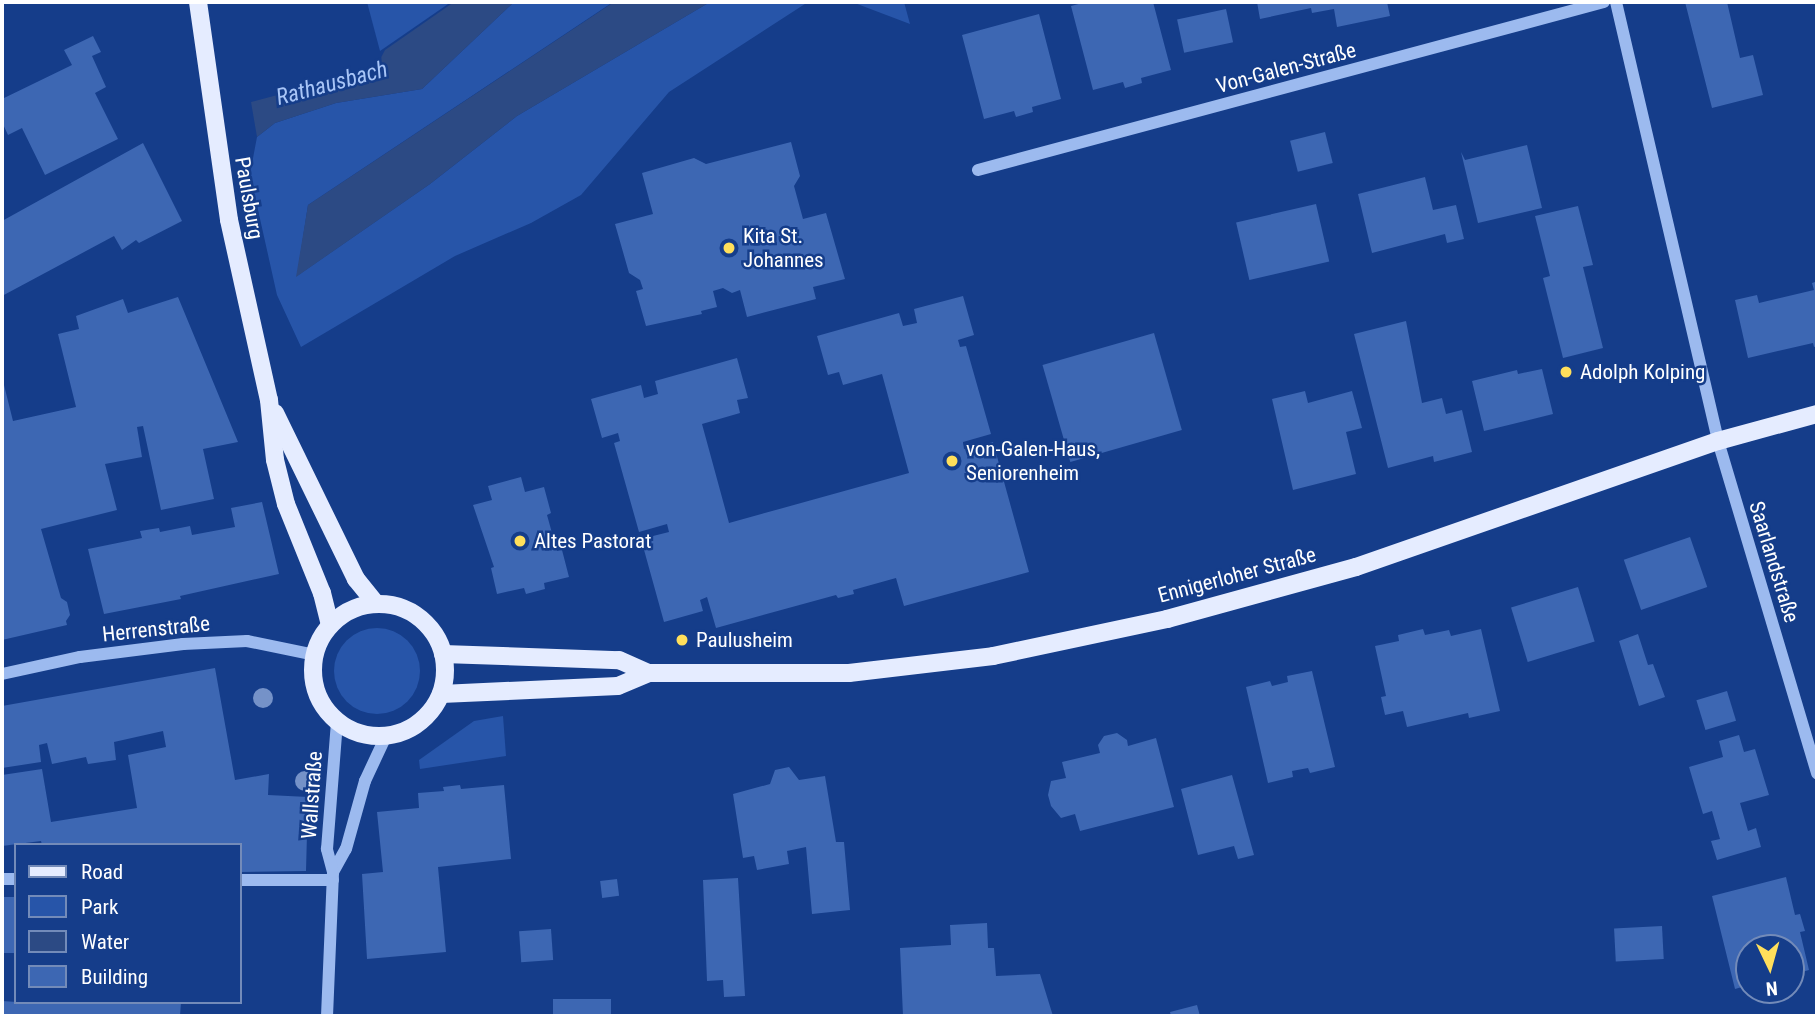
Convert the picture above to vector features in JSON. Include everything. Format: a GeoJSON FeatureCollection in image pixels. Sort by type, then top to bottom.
{"type":"FeatureCollection","features":[{"type":"Feature","properties":{"kind":"main road","name":"Paulsburg"},"geometry":{"type":"LineString","coordinates":[[198,2],[229,220],[269,400],[275,460],[285,505],[322,593],[330,625]]}},
{"type":"Feature","properties":{"kind":"main road","name":"Paulsburg"},"geometry":{"type":"LineString","coordinates":[[269,400],[351,569],[376,604]]}},
{"type":"Feature","properties":{"kind":"main road","name":"Ennigerloher Straße"},"geometry":{"type":"LineString","coordinates":[[440,694],[618,686],[648,673],[849,673],[993,656],[1167,619],[1356,567],[1718,441],[1817,414]]}},
{"type":"Feature","properties":{"kind":"main road"},"geometry":{"type":"LineString","coordinates":[[376,604],[411,612],[437,637],[443,654],[445,674],[440,694],[419,722],[386,736],[369,735],[337,721],[316,691],[314,655],[330,625],[359,607],[376,604]]}},
{"type":"Feature","properties":{"kind":"main road","name":"Ennigerloher Straße"},"geometry":{"type":"LineString","coordinates":[[443,654],[619,660],[648,673]]}},
{"type":"Feature","properties":{"kind":"street","name":"Von-Galen-Straße"},"geometry":{"type":"LineString","coordinates":[[978,170],[1604,2]]}},
{"type":"Feature","properties":{"kind":"street"},"geometry":{"type":"LineString","coordinates":[[1616,2],[1718,441]]}},
{"type":"Feature","properties":{"kind":"street","name":"Saarlandstraße"},"geometry":{"type":"LineString","coordinates":[[1718,441],[1817,774]]}},
{"type":"Feature","properties":{"kind":"street","name":"Herrenstraße"},"geometry":{"type":"LineString","coordinates":[[2,674],[80,657],[183,644],[247,641],[314,655]]}},
{"type":"Feature","properties":{"kind":"street","name":"Wallstraße"},"geometry":{"type":"LineString","coordinates":[[327,1016],[333,876],[327,849],[337,721]]}},
{"type":"Feature","properties":{"kind":"street","name":"Wallstraße"},"geometry":{"type":"LineString","coordinates":[[333,876],[346,849],[365,781],[386,736]]}},
{"type":"Feature","properties":{"kind":"street"},"geometry":{"type":"LineString","coordinates":[[242,880],[333,876]]}},
{"type":"Feature","properties":{"kind":"green space"},"geometry":{"type":"Polygon","coordinates":[[[367,2],[451,2],[380,51],[367,2]]]}},
{"type":"Feature","properties":{"kind":"green space"},"geometry":{"type":"Polygon","coordinates":[[[514,2],[613,2],[308,205],[297,276],[430,184],[517,116],[710,2],[808,2],[669,92],[581,195],[531,223],[455,256],[301,347],[277,295],[250,174],[257,137],[275,123],[336,103],[422,89],[514,2]]]}},
{"type":"Feature","properties":{"kind":"green space"},"geometry":{"type":"Polygon","coordinates":[[[852,2],[904,2],[910,24],[852,2]]]}},
{"type":"Feature","properties":{"kind":"green space"},"geometry":{"type":"Polygon","coordinates":[[[377,628],[401,635],[413,647],[420,671],[413,695],[401,707],[377,714],[353,707],[341,695],[334,671],[341,647],[353,635],[377,628]]]}},
{"type":"Feature","properties":{"kind":"green space"},"geometry":{"type":"Polygon","coordinates":[[[503,716],[506,756],[420,769],[419,760],[474,721],[503,716]]]}},
{"type":"Feature","properties":{"kind":"water","name":"Rathausbach"},"geometry":{"type":"Polygon","coordinates":[[[454,2],[514,2],[422,89],[336,103],[275,123],[257,137],[251,102],[375,69],[385,50],[454,2]]]}},
{"type":"Feature","properties":{"kind":"water"},"geometry":{"type":"Polygon","coordinates":[[[614,2],[710,2],[517,116],[430,184],[296,277],[308,205],[614,2]]]}},
{"type":"Feature","properties":{"kind":"building"},"geometry":{"type":"Polygon","coordinates":[[[1086,2],[1153,2],[1171,70],[1141,78],[1142,83],[1125,88],[1123,82],[1093,90],[1071,6],[1086,2]]]}},
{"type":"Feature","properties":{"kind":"building"},"geometry":{"type":"Polygon","coordinates":[[[1257,2],[1387,2],[1390,16],[1337,27],[1334,9],[1312,13],[1311,8],[1260,19],[1257,2]]]}},
{"type":"Feature","properties":{"kind":"building"},"geometry":{"type":"Polygon","coordinates":[[[1685,2],[1727,2],[1740,58],[1753,55],[1763,95],[1712,108],[1685,2]]]}},
{"type":"Feature","properties":{"kind":"building"},"geometry":{"type":"Polygon","coordinates":[[[1226,9],[1233,42],[1184,53],[1177,19],[1226,9]]]}},
{"type":"Feature","properties":{"kind":"building"},"geometry":{"type":"Polygon","coordinates":[[[1039,14],[1061,99],[1032,107],[1033,112],[1016,117],[1014,111],[984,119],[962,35],[1039,14]]]}},
{"type":"Feature","properties":{"kind":"building"},"geometry":{"type":"Polygon","coordinates":[[[93,36],[101,52],[92,56],[106,87],[95,93],[118,139],[45,175],[22,128],[8,135],[2,122],[2,99],[72,65],[64,50],[93,36]]]}},
{"type":"Feature","properties":{"kind":"building"},"geometry":{"type":"Polygon","coordinates":[[[1325,132],[1333,163],[1298,172],[1290,141],[1325,132]]]}},
{"type":"Feature","properties":{"kind":"building","name":"Kita St. Johannes"},"geometry":{"type":"Polygon","coordinates":[[[791,142],[800,176],[794,186],[803,219],[826,213],[845,279],[813,287],[816,299],[747,317],[740,290],[732,293],[723,288],[713,291],[717,307],[701,311],[702,314],[646,326],[636,291],[643,289],[640,280],[629,273],[615,224],[653,214],[642,173],[694,158],[706,164],[791,142]]]}},
{"type":"Feature","properties":{"kind":"building"},"geometry":{"type":"Polygon","coordinates":[[[143,143],[182,221],[139,243],[136,240],[122,250],[114,236],[2,296],[2,221],[143,143]]]}},
{"type":"Feature","properties":{"kind":"building"},"geometry":{"type":"Polygon","coordinates":[[[1527,145],[1542,208],[1478,223],[1461,152],[1465,160],[1527,145]]]}},
{"type":"Feature","properties":{"kind":"building"},"geometry":{"type":"Polygon","coordinates":[[[1425,177],[1433,210],[1456,205],[1464,239],[1447,243],[1445,234],[1372,253],[1358,194],[1425,177]]]}},
{"type":"Feature","properties":{"kind":"building"},"geometry":{"type":"Polygon","coordinates":[[[1316,204],[1329,261],[1249,280],[1236,222],[1316,204]]]}},
{"type":"Feature","properties":{"kind":"building"},"geometry":{"type":"Polygon","coordinates":[[[1578,206],[1593,265],[1583,267],[1603,348],[1563,358],[1543,278],[1550,276],[1535,216],[1578,206]]]}},
{"type":"Feature","properties":{"kind":"building"},"geometry":{"type":"Polygon","coordinates":[[[1815,282],[1817,346],[1814,347],[1813,343],[1748,358],[1735,300],[1757,295],[1759,303],[1814,290],[1812,283],[1815,282]]]}},
{"type":"Feature","properties":{"kind":"building","name":"von-Galen-Haus, Seniorenheim"},"geometry":{"type":"Polygon","coordinates":[[[963,296],[974,335],[958,340],[960,347],[966,346],[991,434],[963,442],[964,449],[993,442],[1029,572],[904,606],[896,578],[853,590],[854,594],[838,598],[836,595],[716,628],[707,597],[700,600],[703,611],[664,622],[641,539],[669,532],[667,524],[639,532],[614,443],[620,441],[618,433],[602,438],[591,399],[641,385],[644,398],[658,394],[655,381],[737,358],[748,398],[737,400],[740,413],[702,424],[729,523],[909,473],[882,374],[843,385],[839,372],[828,375],[817,336],[899,313],[903,326],[917,323],[914,309],[963,296]]]}},
{"type":"Feature","properties":{"kind":"building"},"geometry":{"type":"Polygon","coordinates":[[[178,297],[238,442],[203,449],[214,499],[161,510],[143,426],[137,427],[142,457],[105,464],[117,510],[41,529],[61,598],[67,602],[70,615],[66,621],[67,625],[2,640],[2,377],[13,421],[76,407],[58,334],[79,329],[76,316],[123,299],[128,313],[178,297]]]}},
{"type":"Feature","properties":{"kind":"building"},"geometry":{"type":"Polygon","coordinates":[[[1406,321],[1422,403],[1442,398],[1446,414],[1462,410],[1472,452],[1434,462],[1433,456],[1388,468],[1354,334],[1406,321]]]}},
{"type":"Feature","properties":{"kind":"building"},"geometry":{"type":"Polygon","coordinates":[[[1154,333],[1182,430],[1070,462],[1042,365],[1154,333]]]}},
{"type":"Feature","properties":{"kind":"building"},"geometry":{"type":"Polygon","coordinates":[[[1542,369],[1553,414],[1484,431],[1472,381],[1517,370],[1518,374],[1542,369]]]}},
{"type":"Feature","properties":{"kind":"building"},"geometry":{"type":"Polygon","coordinates":[[[1305,391],[1308,403],[1352,391],[1362,428],[1346,432],[1356,474],[1293,490],[1272,399],[1305,391]]]}},
{"type":"Feature","properties":{"kind":"building","name":"Altes Pastorat"},"geometry":{"type":"Polygon","coordinates":[[[521,477],[525,492],[544,487],[551,513],[547,515],[557,551],[562,550],[569,577],[544,583],[545,589],[526,594],[524,588],[497,594],[491,568],[494,567],[473,505],[492,500],[488,486],[521,477]]]}},
{"type":"Feature","properties":{"kind":"building"},"geometry":{"type":"Polygon","coordinates":[[[262,502],[279,574],[180,596],[181,599],[104,614],[88,549],[142,538],[140,531],[159,528],[160,532],[190,526],[192,535],[235,527],[231,508],[262,502]]]}},
{"type":"Feature","properties":{"kind":"building"},"geometry":{"type":"Polygon","coordinates":[[[1690,537],[1707,587],[1641,610],[1624,560],[1690,537]]]}},
{"type":"Feature","properties":{"kind":"building"},"geometry":{"type":"Polygon","coordinates":[[[1578,587],[1595,642],[1528,662],[1511,607],[1578,587]]]}},
{"type":"Feature","properties":{"kind":"building"},"geometry":{"type":"Polygon","coordinates":[[[1423,629],[1425,635],[1449,630],[1451,636],[1481,629],[1500,711],[1469,718],[1468,713],[1407,727],[1403,711],[1385,715],[1381,697],[1386,696],[1375,646],[1399,641],[1398,635],[1423,629]]]}},
{"type":"Feature","properties":{"kind":"building"},"geometry":{"type":"Polygon","coordinates":[[[1638,634],[1648,665],[1653,664],[1665,697],[1639,706],[1619,641],[1638,634]]]}},
{"type":"Feature","properties":{"kind":"building"},"geometry":{"type":"Polygon","coordinates":[[[215,668],[235,780],[269,774],[268,795],[308,797],[306,871],[242,872],[242,843],[41,841],[2,846],[2,775],[42,769],[51,822],[137,808],[128,755],[166,747],[163,731],[114,742],[116,760],[88,764],[86,757],[52,764],[47,743],[39,745],[41,762],[2,768],[2,706],[215,668]]]}},
{"type":"Feature","properties":{"kind":"building"},"geometry":{"type":"Polygon","coordinates":[[[1312,671],[1335,767],[1310,773],[1308,768],[1292,771],[1293,777],[1268,783],[1246,687],[1270,681],[1272,686],[1288,682],[1287,676],[1312,671]]]}},
{"type":"Feature","properties":{"kind":"building"},"geometry":{"type":"Polygon","coordinates":[[[1727,691],[1736,721],[1705,730],[1696,700],[1727,691]]]}},
{"type":"Feature","properties":{"kind":"building"},"geometry":{"type":"Polygon","coordinates":[[[1117,733],[1127,740],[1128,746],[1156,738],[1174,807],[1080,831],[1075,814],[1061,818],[1051,806],[1048,795],[1051,781],[1066,778],[1062,762],[1100,753],[1098,745],[1104,736],[1117,733]]]}},
{"type":"Feature","properties":{"kind":"building"},"geometry":{"type":"Polygon","coordinates":[[[1739,735],[1744,752],[1755,749],[1769,795],[1740,803],[1748,831],[1756,828],[1761,847],[1717,860],[1711,841],[1720,839],[1712,811],[1703,814],[1689,767],[1723,757],[1719,741],[1739,735]]]}},
{"type":"Feature","properties":{"kind":"building"},"geometry":{"type":"Polygon","coordinates":[[[789,767],[799,780],[825,776],[836,842],[844,842],[850,910],[812,914],[806,847],[787,851],[789,864],[757,870],[754,856],[743,858],[733,794],[770,784],[775,770],[789,767]]]}},
{"type":"Feature","properties":{"kind":"building"},"geometry":{"type":"Polygon","coordinates":[[[1232,775],[1254,855],[1238,859],[1234,846],[1198,855],[1181,789],[1232,775]]]}},
{"type":"Feature","properties":{"kind":"building"},"geometry":{"type":"Polygon","coordinates":[[[460,785],[461,789],[504,785],[511,859],[438,867],[446,952],[367,959],[362,874],[383,872],[377,812],[419,808],[418,793],[444,791],[443,787],[460,785]]]}},
{"type":"Feature","properties":{"kind":"building"},"geometry":{"type":"Polygon","coordinates":[[[1786,877],[1795,915],[1800,914],[1805,931],[1800,934],[1735,934],[1735,989],[1712,896],[1786,877]]]}},
{"type":"Feature","properties":{"kind":"building"},"geometry":{"type":"Polygon","coordinates":[[[738,878],[745,996],[724,997],[723,980],[707,981],[703,880],[738,878]]]}},
{"type":"Feature","properties":{"kind":"building"},"geometry":{"type":"Polygon","coordinates":[[[617,879],[619,896],[602,898],[600,881],[617,879]]]}},
{"type":"Feature","properties":{"kind":"building"},"geometry":{"type":"Polygon","coordinates":[[[2,897],[14,897],[14,953],[2,953],[2,897]]]}},
{"type":"Feature","properties":{"kind":"building"},"geometry":{"type":"Polygon","coordinates":[[[987,923],[988,948],[994,948],[996,976],[1040,974],[1053,1016],[903,1016],[900,948],[951,945],[950,925],[987,923]]]}},
{"type":"Feature","properties":{"kind":"building"},"geometry":{"type":"Polygon","coordinates":[[[1662,926],[1664,959],[1616,961],[1614,929],[1662,926]]]}},
{"type":"Feature","properties":{"kind":"building"},"geometry":{"type":"Polygon","coordinates":[[[551,929],[553,960],[521,962],[519,931],[551,929]]]}},
{"type":"Feature","properties":{"kind":"building"},"geometry":{"type":"Polygon","coordinates":[[[1805,953],[1809,970],[1805,971],[1805,953]]]}},
{"type":"Feature","properties":{"kind":"building"},"geometry":{"type":"Polygon","coordinates":[[[553,999],[611,999],[611,1016],[553,1016],[553,999]]]}},
{"type":"Feature","properties":{"kind":"building"},"geometry":{"type":"Polygon","coordinates":[[[2,1001],[14,1002],[14,1004],[181,1004],[180,1016],[2,1016],[2,1001]]]}},
{"type":"Feature","properties":{"kind":"building"},"geometry":{"type":"Polygon","coordinates":[[[1197,1005],[1200,1016],[1171,1016],[1170,1012],[1197,1005]]]}},
{"type":"Feature","properties":{"kind":"place","name":"Kita St. Johannes"},"geometry":{"type":"Point","coordinates":[729,248]}},
{"type":"Feature","properties":{"kind":"place","name":"Adolph Kolping"},"geometry":{"type":"Point","coordinates":[1566,372]}},
{"type":"Feature","properties":{"kind":"place","name":"von-Galen-Haus, Seniorenheim"},"geometry":{"type":"Point","coordinates":[952,461]}},
{"type":"Feature","properties":{"kind":"place","name":"Altes Pastorat"},"geometry":{"type":"Point","coordinates":[520,541]}},
{"type":"Feature","properties":{"kind":"place","name":"Paulusheim"},"geometry":{"type":"Point","coordinates":[682,640]}}]}
